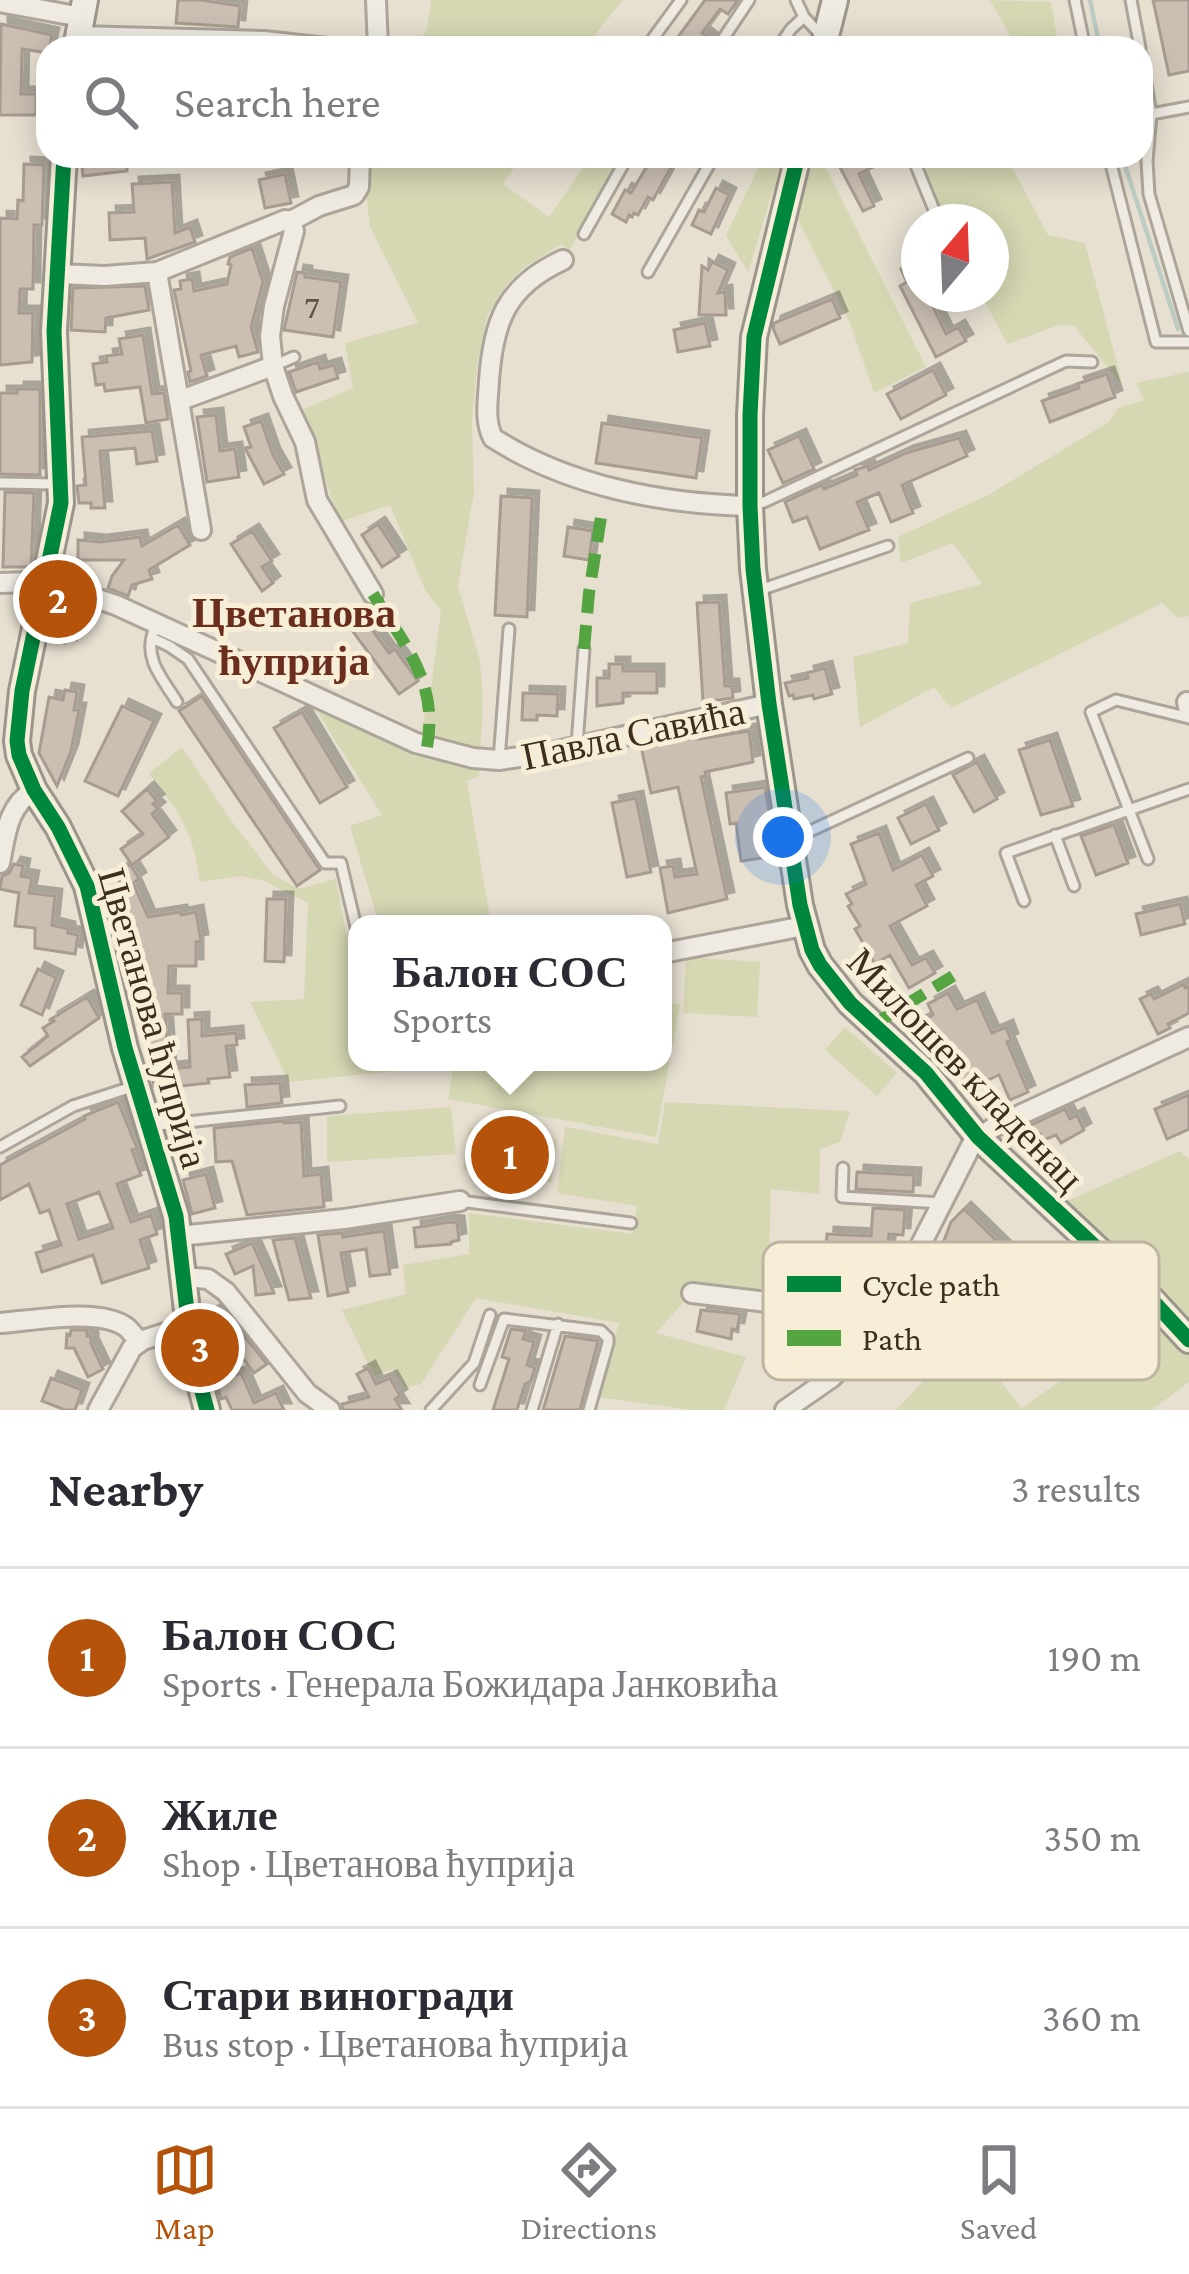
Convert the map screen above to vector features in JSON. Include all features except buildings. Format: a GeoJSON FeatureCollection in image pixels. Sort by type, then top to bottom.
{"type":"FeatureCollection","features":[{"type":"Feature","properties":{"kind":"street"},"geometry":{"type":"LineString","coordinates":[[376,0],[378,36]]}},
{"type":"Feature","properties":{"kind":"street"},"geometry":{"type":"LineString","coordinates":[[829,36],[835,0]]}},
{"type":"Feature","properties":{"kind":"street"},"geometry":{"type":"LineString","coordinates":[[0,2],[80,25],[206,36]]}},
{"type":"Feature","properties":{"kind":"street","name":"Цветанова ћуприја"},"geometry":{"type":"LineString","coordinates":[[63,168],[54,351],[60,514],[8,740],[85,880],[135,1086],[172,1201],[188,1326],[207,1410]]}},
{"type":"Feature","properties":{"kind":"street"},"geometry":{"type":"LineString","coordinates":[[57,274],[157,272],[354,195],[360,168]]}},
{"type":"Feature","properties":{"kind":"street","name":"Милошев кладенац"},"geometry":{"type":"LineString","coordinates":[[795,168],[754,337],[750,506],[769,704],[804,926],[820,965],[838,990],[926,1073],[978,1137],[1090,1242]]}},
{"type":"Feature","properties":{"kind":"street"},"geometry":{"type":"LineString","coordinates":[[292,220],[294,231],[272,322],[273,366],[305,442],[317,500],[373,593]]}},
{"type":"Feature","properties":{"kind":"street"},"geometry":{"type":"LineString","coordinates":[[563,260],[526,282],[500,317],[491,352],[487,404],[493,438],[607,487],[661,498],[750,506]]}},
{"type":"Feature","properties":{"kind":"street"},"geometry":{"type":"LineString","coordinates":[[157,272],[201,530]]}},
{"type":"Feature","properties":{"kind":"street"},"geometry":{"type":"LineString","coordinates":[[181,400],[273,366]]}},
{"type":"Feature","properties":{"kind":"street","name":"Павла Савића"},"geometry":{"type":"LineString","coordinates":[[0,583],[45,584],[87,595],[154,630],[454,754],[499,760],[769,704]]}},
{"type":"Feature","properties":{"kind":"street"},"geometry":{"type":"LineString","coordinates":[[0,863],[3,837],[16,804],[34,790]]}},
{"type":"Feature","properties":{"kind":"street"},"geometry":{"type":"LineString","coordinates":[[672,951],[804,926]]}},
{"type":"Feature","properties":{"kind":"street","name":"Милошев кладенац"},"geometry":{"type":"LineString","coordinates":[[978,1137],[1189,1037]]}},
{"type":"Feature","properties":{"kind":"street"},"geometry":{"type":"LineString","coordinates":[[922,1242],[978,1137]]}},
{"type":"Feature","properties":{"kind":"street"},"geometry":{"type":"LineString","coordinates":[[179,1236],[460,1201]]}},
{"type":"Feature","properties":{"kind":"street"},"geometry":{"type":"LineString","coordinates":[[183,1277],[208,1279],[226,1292],[307,1393],[326,1409]]}},
{"type":"Feature","properties":{"kind":"street"},"geometry":{"type":"LineString","coordinates":[[692,1293],[763,1303]]}},
{"type":"Feature","properties":{"kind":"street","name":"Милошев кладенац"},"geometry":{"type":"LineString","coordinates":[[1159,1309],[1189,1340]]}},
{"type":"Feature","properties":{"kind":"street"},"geometry":{"type":"LineString","coordinates":[[0,1323],[95,1318],[125,1326],[139,1342]]}},
{"type":"Feature","properties":{"kind":"street"},"geometry":{"type":"LineString","coordinates":[[98,1410],[132,1348],[188,1326]]}},
{"type":"Feature","properties":{"kind":"street"},"geometry":{"type":"LineString","coordinates":[[798,1407],[829,1380]]}},
{"type":"Feature","properties":{"kind":"lane"},"geometry":{"type":"LineString","coordinates":[[655,36],[681,0]]}},
{"type":"Feature","properties":{"kind":"lane"},"geometry":{"type":"LineString","coordinates":[[724,36],[748,0]]}},
{"type":"Feature","properties":{"kind":"lane"},"geometry":{"type":"LineString","coordinates":[[796,0],[820,36]]}},
{"type":"Feature","properties":{"kind":"lane"},"geometry":{"type":"LineString","coordinates":[[1076,0],[1083,36]]}},
{"type":"Feature","properties":{"kind":"lane"},"geometry":{"type":"LineString","coordinates":[[1131,0],[1137,36]]}},
{"type":"Feature","properties":{"kind":"lane"},"geometry":{"type":"LineString","coordinates":[[786,36],[804,16]]}},
{"type":"Feature","properties":{"kind":"lane"},"geometry":{"type":"LineString","coordinates":[[1153,114],[1189,107]]}},
{"type":"Feature","properties":{"kind":"lane"},"geometry":{"type":"LineString","coordinates":[[584,234],[621,168]]}},
{"type":"Feature","properties":{"kind":"lane"},"geometry":{"type":"LineString","coordinates":[[648,272],[707,168]]}},
{"type":"Feature","properties":{"kind":"lane"},"geometry":{"type":"LineString","coordinates":[[916,168],[931,204]]}},
{"type":"Feature","properties":{"kind":"lane"},"geometry":{"type":"LineString","coordinates":[[1112,168],[1156,342],[1189,342]]}},
{"type":"Feature","properties":{"kind":"lane"},"geometry":{"type":"LineString","coordinates":[[1147,168],[1149,194],[1189,332]]}},
{"type":"Feature","properties":{"kind":"lane"},"geometry":{"type":"LineString","coordinates":[[273,366],[294,357]]}},
{"type":"Feature","properties":{"kind":"lane"},"geometry":{"type":"LineString","coordinates":[[750,506],[1036,374],[1066,362],[1092,362]]}},
{"type":"Feature","properties":{"kind":"lane"},"geometry":{"type":"LineString","coordinates":[[0,483],[61,484]]}},
{"type":"Feature","properties":{"kind":"lane"},"geometry":{"type":"LineString","coordinates":[[755,592],[888,547]]}},
{"type":"Feature","properties":{"kind":"lane"},"geometry":{"type":"LineString","coordinates":[[499,760],[509,629]]}},
{"type":"Feature","properties":{"kind":"lane"},"geometry":{"type":"LineString","coordinates":[[177,702],[151,659],[148,649],[154,630],[188,659],[325,863],[340,863],[353,915]]}},
{"type":"Feature","properties":{"kind":"lane"},"geometry":{"type":"LineString","coordinates":[[577,747],[584,649]]}},
{"type":"Feature","properties":{"kind":"lane"},"geometry":{"type":"LineString","coordinates":[[1148,859],[1090,712],[1116,700],[1188,710]]}},
{"type":"Feature","properties":{"kind":"lane"},"geometry":{"type":"LineString","coordinates":[[789,841],[968,758]]}},
{"type":"Feature","properties":{"kind":"lane"},"geometry":{"type":"LineString","coordinates":[[1024,901],[1006,853],[1189,788]]}},
{"type":"Feature","properties":{"kind":"lane"},"geometry":{"type":"LineString","coordinates":[[1055,835],[1074,886]]}},
{"type":"Feature","properties":{"kind":"lane"},"geometry":{"type":"LineString","coordinates":[[0,1147],[73,1106],[135,1086]]}},
{"type":"Feature","properties":{"kind":"lane"},"geometry":{"type":"LineString","coordinates":[[147,1126],[340,1106]]}},
{"type":"Feature","properties":{"kind":"lane"},"geometry":{"type":"LineString","coordinates":[[843,1168],[842,1197],[941,1203]]}},
{"type":"Feature","properties":{"kind":"lane"},"geometry":{"type":"LineString","coordinates":[[460,1201],[632,1223]]}},
{"type":"Feature","properties":{"kind":"lane"},"geometry":{"type":"LineString","coordinates":[[431,1410],[474,1363],[490,1315]]}},
{"type":"Feature","properties":{"kind":"lane"},"geometry":{"type":"LineString","coordinates":[[480,1385],[504,1319],[602,1330],[608,1338],[589,1410]]}},
{"type":"Feature","properties":{"kind":"lane"},"geometry":{"type":"LineString","coordinates":[[532,1410],[558,1324]]}},
{"type":"Feature","properties":{"kind":"green space"},"geometry":{"type":"Polygon","coordinates":[[[431,0],[623,0],[594,36],[422,36],[431,0]]]}},
{"type":"Feature","properties":{"kind":"green space"},"geometry":{"type":"Polygon","coordinates":[[[990,0],[1051,2],[1057,36],[1010,36],[990,0]]]}},
{"type":"Feature","properties":{"kind":"green space"},"geometry":{"type":"Polygon","coordinates":[[[368,168],[514,168],[503,184],[549,217],[583,168],[617,168],[569,251],[561,244],[507,284],[488,314],[478,359],[472,421],[474,492],[458,586],[480,661],[479,776],[467,781],[489,915],[376,915],[350,826],[382,815],[317,711],[416,753],[431,689],[441,611],[425,590],[390,505],[340,522],[301,410],[353,388],[345,343],[418,323],[370,227],[368,168]]]}},
{"type":"Feature","properties":{"kind":"green space"},"geometry":{"type":"Polygon","coordinates":[[[758,168],[779,168],[748,273],[726,235],[758,168]]]}},
{"type":"Feature","properties":{"kind":"green space"},"geometry":{"type":"Polygon","coordinates":[[[806,168],[826,168],[926,367],[874,393],[850,323],[798,220],[806,168]]]}},
{"type":"Feature","properties":{"kind":"green space"},"geometry":{"type":"Polygon","coordinates":[[[922,168],[1012,168],[1048,235],[1085,243],[1123,386],[1074,326],[1059,325],[1007,344],[990,312],[1009,312],[1009,204],[938,204],[922,168]]]}},
{"type":"Feature","properties":{"kind":"green space"},"geometry":{"type":"Polygon","coordinates":[[[1189,372],[1189,616],[1178,618],[1162,603],[951,708],[934,687],[860,727],[853,657],[908,643],[910,603],[982,584],[953,543],[901,563],[898,537],[990,494],[1109,422],[1118,408],[1144,400],[1136,383],[1189,372]]]}},
{"type":"Feature","properties":{"kind":"green space"},"geometry":{"type":"Polygon","coordinates":[[[182,747],[273,875],[299,889],[336,879],[348,932],[348,1071],[396,1071],[289,1082],[250,1002],[304,999],[308,903],[262,880],[241,876],[200,882],[184,823],[149,773],[182,747]]]}},
{"type":"Feature","properties":{"kind":"green space"},"geometry":{"type":"Polygon","coordinates":[[[686,957],[760,962],[757,1017],[683,1013],[686,957]]]}},
{"type":"Feature","properties":{"kind":"green space"},"geometry":{"type":"Polygon","coordinates":[[[672,1003],[680,1005],[672,1049],[672,1003]]]}},
{"type":"Feature","properties":{"kind":"green space"},"geometry":{"type":"Polygon","coordinates":[[[845,1027],[897,1073],[877,1096],[825,1050],[845,1027]]]}},
{"type":"Feature","properties":{"kind":"green space"},"geometry":{"type":"Polygon","coordinates":[[[453,1071],[668,1071],[656,1137],[448,1099],[453,1071]]]}},
{"type":"Feature","properties":{"kind":"green space"},"geometry":{"type":"Polygon","coordinates":[[[665,1102],[850,1111],[840,1142],[820,1149],[819,1194],[771,1189],[770,1242],[763,1242],[763,1302],[692,1293],[656,1333],[746,1357],[724,1410],[597,1397],[619,1323],[476,1298],[421,1384],[405,1388],[393,1369],[374,1376],[342,1310],[406,1294],[403,1265],[469,1254],[469,1213],[633,1234],[637,1206],[557,1193],[565,1127],[658,1144],[665,1102]]]}},
{"type":"Feature","properties":{"kind":"green space"},"geometry":{"type":"Polygon","coordinates":[[[451,1107],[456,1154],[327,1162],[327,1116],[451,1107]]]}},
{"type":"Feature","properties":{"kind":"green space"},"geometry":{"type":"Polygon","coordinates":[[[469,1127],[557,1139],[551,1183],[463,1170],[469,1127]]]}},
{"type":"Feature","properties":{"kind":"green space"},"geometry":{"type":"Polygon","coordinates":[[[1180,1151],[1189,1159],[1189,1382],[1152,1410],[896,1410],[924,1380],[999,1380],[1022,1408],[1061,1380],[1159,1380],[1159,1242],[1107,1242],[1065,1202],[1180,1151]]]}},
{"type":"Feature","properties":{"kind":"green space"},"geometry":{"type":"Polygon","coordinates":[[[1078,1231],[1090,1242],[1066,1242],[1078,1231]]]}},
{"type":"Feature","properties":{"kind":"waterway"},"geometry":{"type":"LineString","coordinates":[[1090,0],[1098,36]]}},
{"type":"Feature","properties":{"kind":"waterway"},"geometry":{"type":"LineString","coordinates":[[1126,168],[1178,329]]}},
{"type":"Feature","properties":{"kind":"marked path"},"geometry":{"type":"LineString","coordinates":[[584,649],[602,511]]}},
{"type":"Feature","properties":{"kind":"marked path"},"geometry":{"type":"LineString","coordinates":[[373,594],[407,647],[423,683],[428,703],[427,747]]}},
{"type":"Feature","properties":{"kind":"marked path"},"geometry":{"type":"LineString","coordinates":[[873,1025],[953,976]]}},
{"type":"Feature","properties":{"kind":"cycle path"},"geometry":{"type":"LineString","coordinates":[[63,168],[54,331],[61,503],[22,691],[17,741],[34,790],[87,886],[125,1048],[176,1216],[192,1354],[207,1410]]}},
{"type":"Feature","properties":{"kind":"cycle path"},"geometry":{"type":"LineString","coordinates":[[795,168],[754,337],[750,506],[769,704],[800,905],[812,950],[850,1003],[926,1073],[978,1137],[1090,1242]]}},
{"type":"Feature","properties":{"kind":"cycle path"},"geometry":{"type":"LineString","coordinates":[[1159,1308],[1189,1340]]}},
{"type":"Feature","properties":{"kind":"place","name":"Жиле"},"geometry":{"type":"Point","coordinates":[58,599]}},
{"type":"Feature","properties":{"kind":"place","name":"Балон СОС"},"geometry":{"type":"Point","coordinates":[510,1155]}},
{"type":"Feature","properties":{"kind":"place","name":"Стари виногради"},"geometry":{"type":"Point","coordinates":[200,1348]}},
{"type":"Feature","properties":{"kind":"district","name":"Цветанова ћуприја"},"geometry":{"type":"Point","coordinates":[294,636]}}]}
